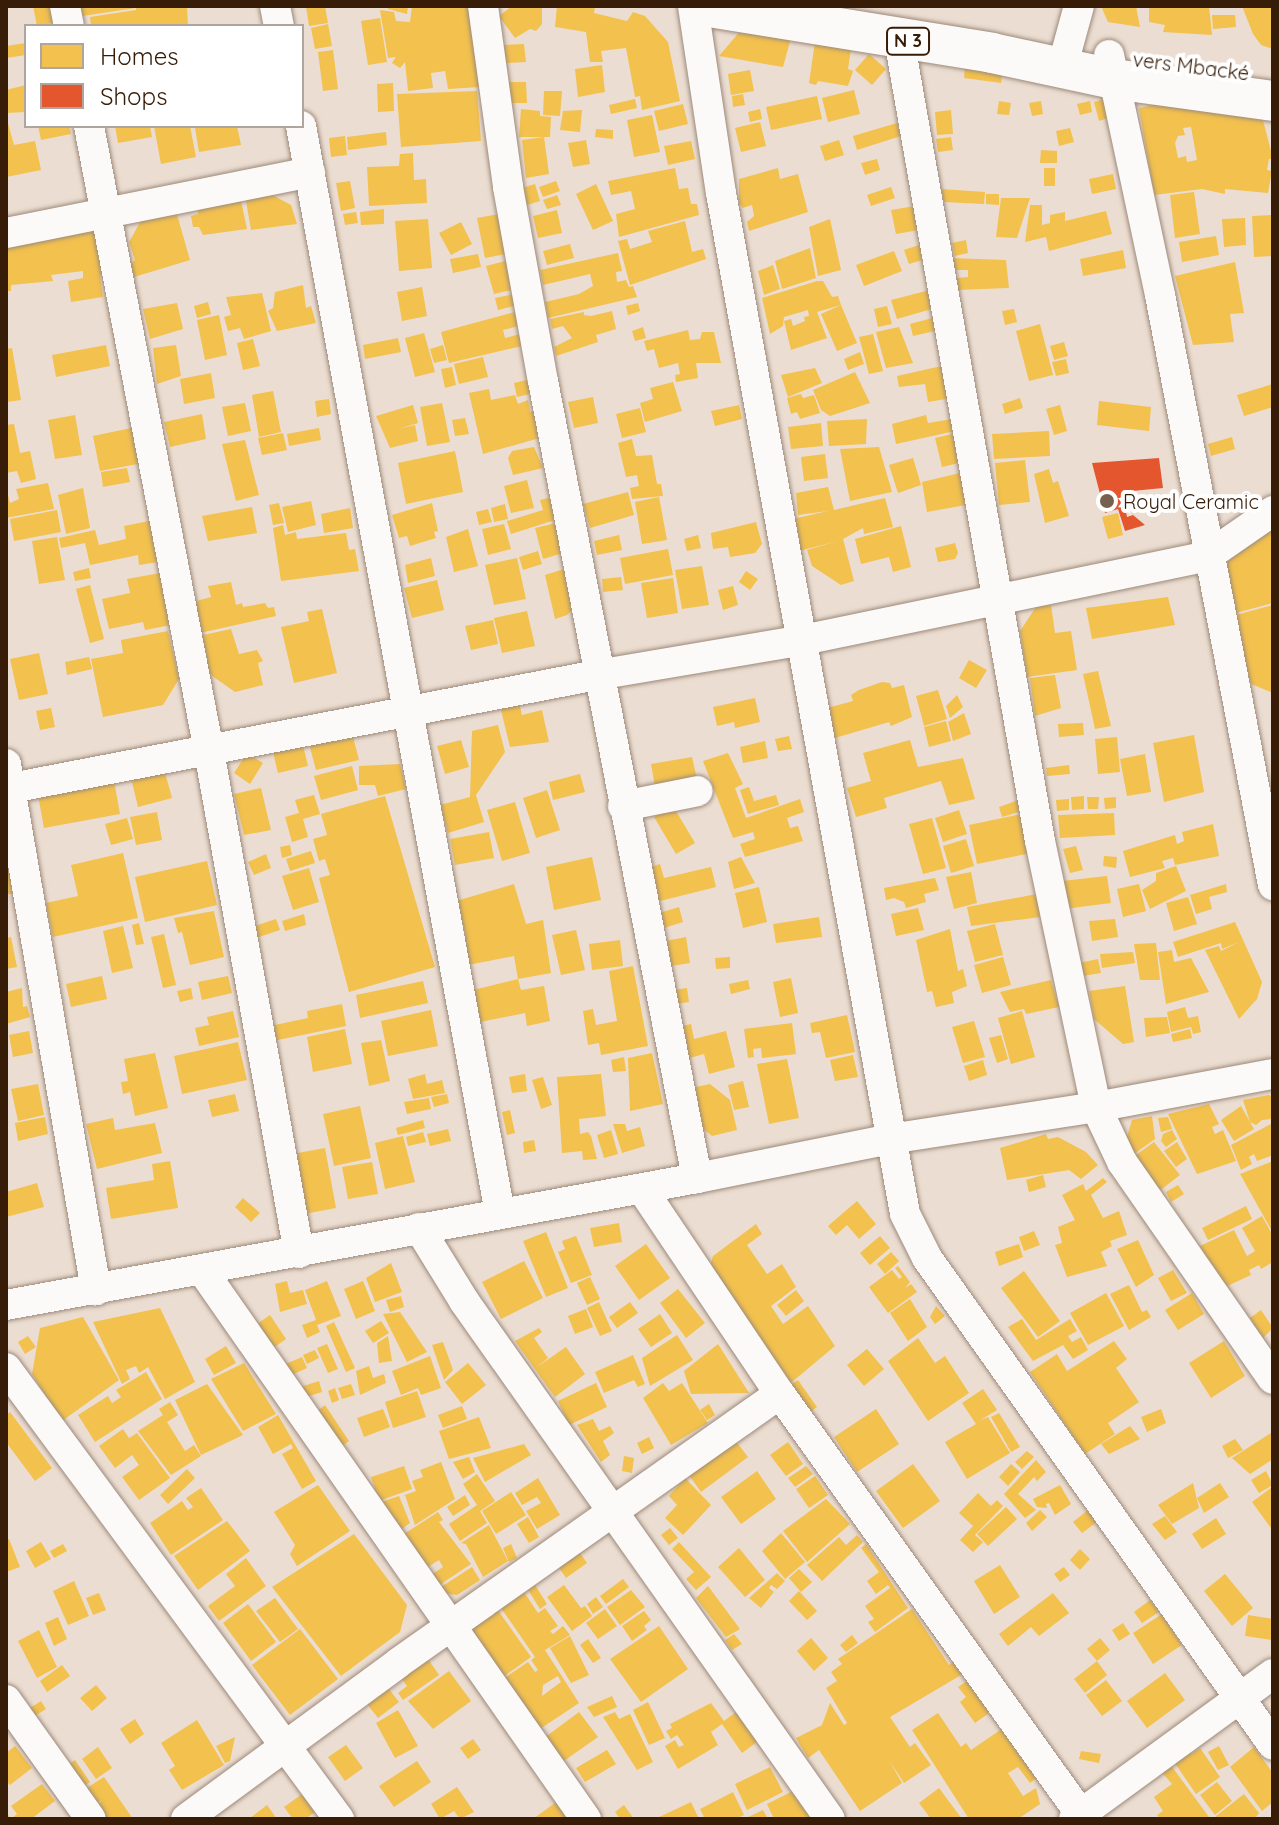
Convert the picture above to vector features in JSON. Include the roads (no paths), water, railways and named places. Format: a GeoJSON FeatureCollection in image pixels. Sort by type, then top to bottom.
{"type":"FeatureCollection","features":[{"type":"Feature","properties":{"kind":"main road","name":"N 3"},"geometry":{"type":"LineString","coordinates":[[703,6],[899,39],[1064,56]]}},
{"type":"Feature","properties":{"kind":"main road","name":"N 3"},"geometry":{"type":"LineString","coordinates":[[846,6],[1111,67]]}},
{"type":"Feature","properties":{"kind":"main road","name":"vers Mbacké"},"geometry":{"type":"LineString","coordinates":[[1111,67],[1273,76]]}},
{"type":"Feature","properties":{"kind":"main road","name":"vers Mbacké"},"geometry":{"type":"LineString","coordinates":[[1111,67],[1273,101]]}},
{"type":"Feature","properties":{"kind":"street"},"geometry":{"type":"LineString","coordinates":[[483,6],[508,187],[597,675],[697,1178]]}},
{"type":"Feature","properties":{"kind":"street"},"geometry":{"type":"LineString","coordinates":[[693,6],[721,193],[905,1214],[927,1258],[1273,1745]]}},
{"type":"Feature","properties":{"kind":"street"},"geometry":{"type":"LineString","coordinates":[[1064,56],[1079,6]]}},
{"type":"Feature","properties":{"kind":"street"},"geometry":{"type":"LineString","coordinates":[[899,39],[1040,841],[1096,1107],[1122,1162],[1273,1379]]}},
{"type":"Feature","properties":{"kind":"street"},"geometry":{"type":"LineString","coordinates":[[1111,67],[1160,295],[1208,556],[1261,763],[1273,885]]}},
{"type":"Feature","properties":{"kind":"street"},"geometry":{"type":"LineString","coordinates":[[89,128],[209,751],[299,1253]]}},
{"type":"Feature","properties":{"kind":"street"},"geometry":{"type":"LineString","coordinates":[[301,128],[500,1214]]}},
{"type":"Feature","properties":{"kind":"street"},"geometry":{"type":"LineString","coordinates":[[6,233],[310,172]]}},
{"type":"Feature","properties":{"kind":"street"},"geometry":{"type":"LineString","coordinates":[[96,1290],[7,780],[209,751],[597,675],[803,640],[1208,556],[1273,511]]}},
{"type":"Feature","properties":{"kind":"street"},"geometry":{"type":"LineString","coordinates":[[623,806],[698,791]]}},
{"type":"Feature","properties":{"kind":"street"},"geometry":{"type":"LineString","coordinates":[[6,1305],[642,1189],[890,1139],[1096,1107],[1273,1074]]}},
{"type":"Feature","properties":{"kind":"street"},"geometry":{"type":"LineString","coordinates":[[642,1189],[780,1394],[1079,1817],[1273,1674]]}},
{"type":"Feature","properties":{"kind":"street"},"geometry":{"type":"LineString","coordinates":[[419,1228],[464,1301],[830,1819]]}},
{"type":"Feature","properties":{"kind":"street"},"geometry":{"type":"LineString","coordinates":[[202,1270],[448,1627],[586,1819]]}},
{"type":"Feature","properties":{"kind":"street"},"geometry":{"type":"LineString","coordinates":[[6,1368],[339,1819]]}},
{"type":"Feature","properties":{"kind":"street"},"geometry":{"type":"LineString","coordinates":[[186,1819],[448,1627],[780,1394]]}},
{"type":"Feature","properties":{"kind":"street"},"geometry":{"type":"LineString","coordinates":[[6,1700],[91,1819]]}},
{"type":"Feature","properties":{"kind":"place","name":"Royal Ceramic"},"geometry":{"type":"Point","coordinates":[1107,501]}}]}
